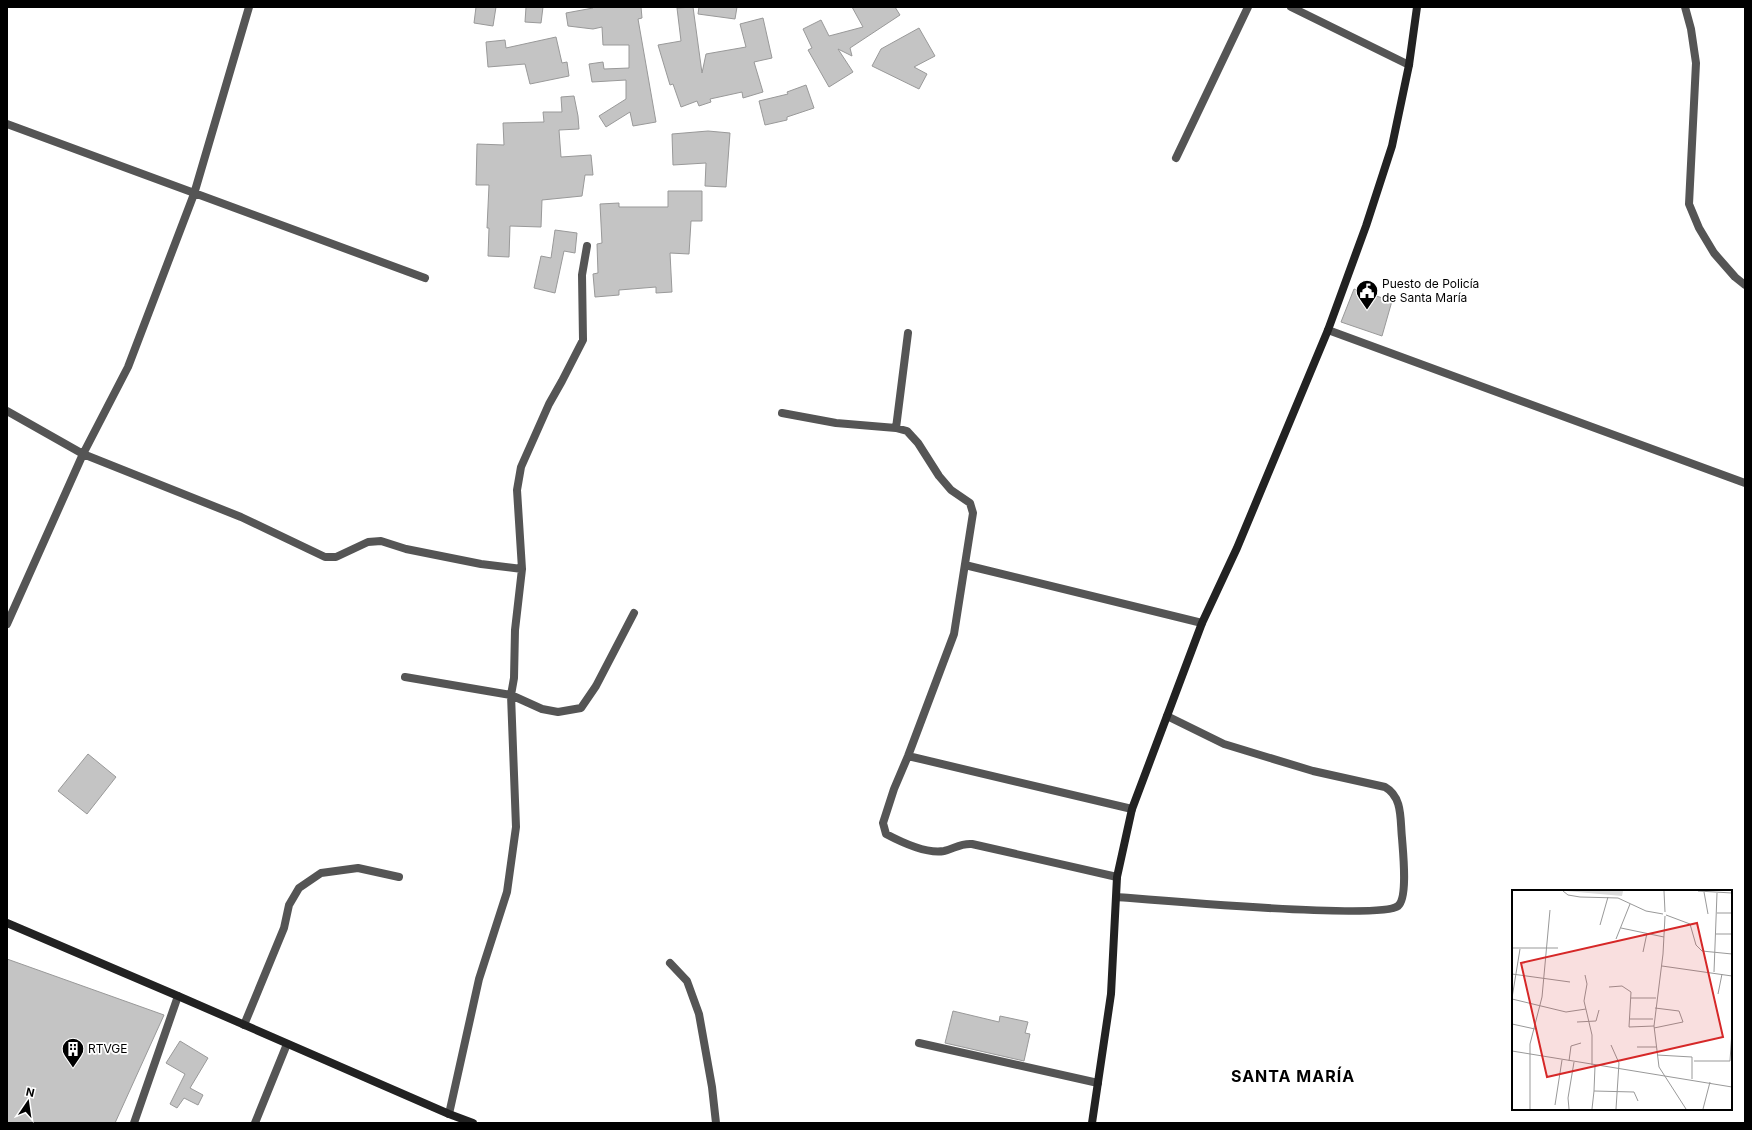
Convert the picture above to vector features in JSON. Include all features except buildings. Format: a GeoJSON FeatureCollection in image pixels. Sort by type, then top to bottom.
{"type":"FeatureCollection","features":[{"type":"Feature","properties":{"kind":"street"},"geometry":{"type":"LineString","coordinates":[[7,624],[83,454],[128,367],[194,194],[249,7]]}},
{"type":"Feature","properties":{"kind":"street"},"geometry":{"type":"LineString","coordinates":[[1176,158],[1248,7]]}},
{"type":"Feature","properties":{"kind":"street"},"geometry":{"type":"LineString","coordinates":[[1291,7],[1409,65]]}},
{"type":"Feature","properties":{"kind":"street"},"geometry":{"type":"LineString","coordinates":[[1092,1123],[1111,994],[1117,877],[1132,809],[1202,623],[1237,548],[1328,330],[1366,226],[1392,146],[1409,65],[1417,7]]}},
{"type":"Feature","properties":{"kind":"street"},"geometry":{"type":"LineString","coordinates":[[1685,7],[1691,30],[1696,63],[1689,204],[1699,228],[1714,253],[1735,277],[1745,285]]}},
{"type":"Feature","properties":{"kind":"street"},"geometry":{"type":"LineString","coordinates":[[7,124],[425,278]]}},
{"type":"Feature","properties":{"kind":"street"},"geometry":{"type":"LineString","coordinates":[[449,1114],[479,979],[507,892],[516,827],[511,695],[514,678],[515,630],[522,569],[517,490],[521,467],[549,404],[582,340],[582,276],[587,246]]}},
{"type":"Feature","properties":{"kind":"street"},"geometry":{"type":"LineString","coordinates":[[1328,330],[1745,483]]}},
{"type":"Feature","properties":{"kind":"street"},"geometry":{"type":"LineString","coordinates":[[896,428],[908,334]]}},
{"type":"Feature","properties":{"kind":"street"},"geometry":{"type":"LineString","coordinates":[[7,411],[83,454],[241,517],[325,557],[336,558],[368,542],[380,541],[406,549],[481,564],[522,569]]}},
{"type":"Feature","properties":{"kind":"street"},"geometry":{"type":"LineString","coordinates":[[782,413],[836,423],[896,428],[907,431],[918,444],[939,476],[951,490],[970,503],[973,513],[954,634],[908,756],[894,788],[883,823],[886,834],[909,845],[939,852],[960,844],[972,844],[1117,877]]}},
{"type":"Feature","properties":{"kind":"street"},"geometry":{"type":"LineString","coordinates":[[965,564],[1202,623]]}},
{"type":"Feature","properties":{"kind":"street"},"geometry":{"type":"LineString","coordinates":[[405,677],[511,695],[542,709],[558,712],[580,708],[596,686],[634,613]]}},
{"type":"Feature","properties":{"kind":"street"},"geometry":{"type":"LineString","coordinates":[[1117,897],[1332,911],[1384,910],[1397,907],[1402,901],[1403,860],[1400,815],[1397,798],[1392,791],[1384,787],[1313,771],[1224,744],[1167,716]]}},
{"type":"Feature","properties":{"kind":"street"},"geometry":{"type":"LineString","coordinates":[[908,756],[1132,809]]}},
{"type":"Feature","properties":{"kind":"street"},"geometry":{"type":"LineString","coordinates":[[244,1024],[284,928],[290,905],[299,888],[321,873],[358,868],[400,877]]}},
{"type":"Feature","properties":{"kind":"street"},"geometry":{"type":"LineString","coordinates":[[7,923],[473,1123]]}},
{"type":"Feature","properties":{"kind":"street"},"geometry":{"type":"LineString","coordinates":[[670,963],[687,981],[699,1014],[712,1087],[716,1123]]}},
{"type":"Feature","properties":{"kind":"street"},"geometry":{"type":"LineString","coordinates":[[134,1123],[178,996]]}},
{"type":"Feature","properties":{"kind":"street"},"geometry":{"type":"LineString","coordinates":[[919,1043],[1098,1083]]}},
{"type":"Feature","properties":{"kind":"street"},"geometry":{"type":"LineString","coordinates":[[255,1123],[287,1044]]}},
{"type":"Feature","properties":{"kind":"place","name":"Puesto de Policía de Santa María"},"geometry":{"type":"Point","coordinates":[1367,310]}},
{"type":"Feature","properties":{"kind":"place","name":"RTVGE"},"geometry":{"type":"Point","coordinates":[73,1068]}},
{"type":"Feature","properties":{"kind":"district","name":"SANTA MARÍA"},"geometry":{"type":"Point","coordinates":[1293,1076]}}]}
